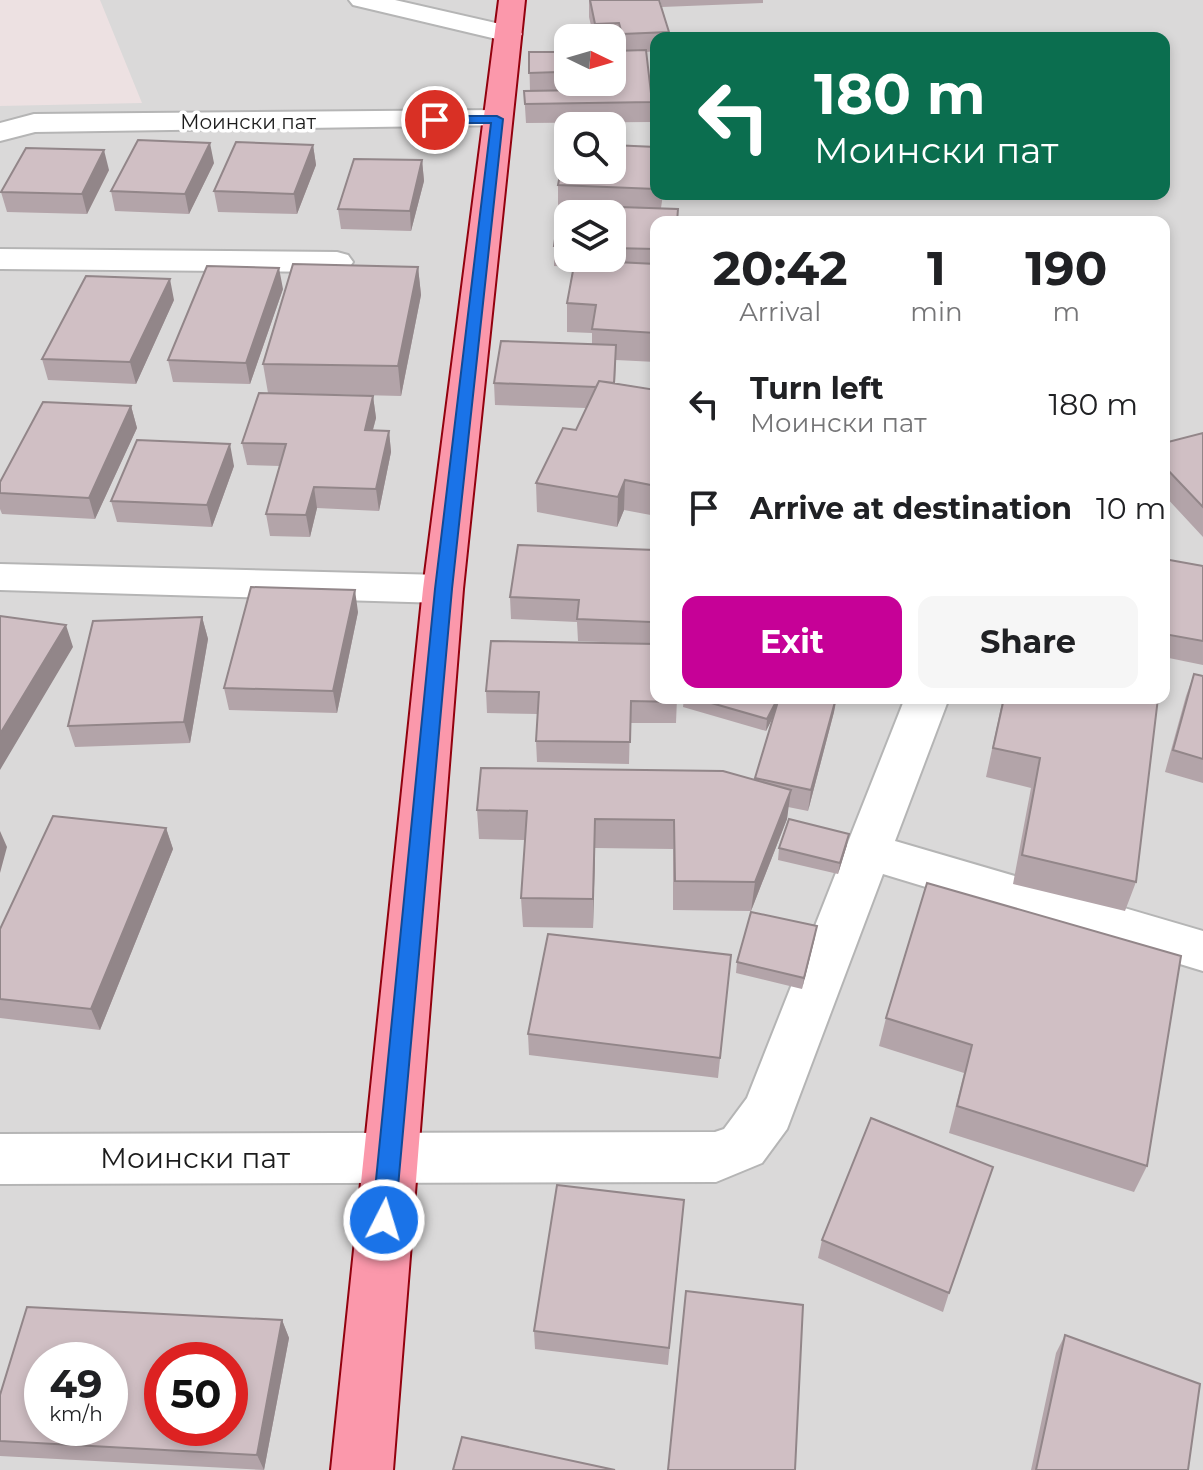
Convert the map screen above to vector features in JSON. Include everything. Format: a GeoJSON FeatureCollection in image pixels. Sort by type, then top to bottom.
{"type":"FeatureCollection","features":[{"type":"Feature","properties":{"kind":"main road"},"geometry":{"type":"LineString","coordinates":[[362,1470],[443,589],[510,17]]}},
{"type":"Feature","properties":{"kind":"street"},"geometry":{"type":"LineString","coordinates":[[362,0],[510,17]]}},
{"type":"Feature","properties":{"kind":"street","name":"Моински пат"},"geometry":{"type":"LineString","coordinates":[[0,132],[34,123],[497,119]]}},
{"type":"Feature","properties":{"kind":"street"},"geometry":{"type":"LineString","coordinates":[[0,259],[337,262]]}},
{"type":"Feature","properties":{"kind":"street"},"geometry":{"type":"LineString","coordinates":[[0,577],[443,589]]}},
{"type":"Feature","properties":{"kind":"street","name":"Моински пат"},"geometry":{"type":"LineString","coordinates":[[0,1159],[716,1157],[743,1146],[768,1112],[871,852],[925,704]]}},
{"type":"Feature","properties":{"kind":"street"},"geometry":{"type":"LineString","coordinates":[[871,852],[1203,951]]}},
{"type":"Feature","properties":{"kind":"shaded area"},"geometry":{"type":"Polygon","coordinates":[[[100,0],[1203,0],[1203,1470],[0,1470],[0,106],[142,103],[100,0]]]}},
{"type":"Feature","properties":{"kind":"building"},"geometry":{"type":"Polygon","coordinates":[[[590,0],[659,0],[669,32],[626,34],[626,24],[595,24],[590,0]]]}},
{"type":"Feature","properties":{"kind":"building"},"geometry":{"type":"Polygon","coordinates":[[[646,50],[650,102],[525,104],[524,91],[554,90],[554,96],[626,96],[626,51],[646,50]]]}},
{"type":"Feature","properties":{"kind":"building"},"geometry":{"type":"Polygon","coordinates":[[[529,52],[554,52],[554,72],[529,73],[529,52]]]}},
{"type":"Feature","properties":{"kind":"building"},"geometry":{"type":"Polygon","coordinates":[[[138,140],[210,143],[185,194],[111,191],[138,140]]]}},
{"type":"Feature","properties":{"kind":"building"},"geometry":{"type":"Polygon","coordinates":[[[236,142],[313,145],[294,194],[214,191],[236,142]]]}},
{"type":"Feature","properties":{"kind":"building"},"geometry":{"type":"Polygon","coordinates":[[[626,146],[650,147],[650,189],[558,185],[626,184],[626,146]]]}},
{"type":"Feature","properties":{"kind":"building"},"geometry":{"type":"Polygon","coordinates":[[[26,148],[104,150],[82,194],[1,192],[26,148]]]}},
{"type":"Feature","properties":{"kind":"building"},"geometry":{"type":"Polygon","coordinates":[[[354,159],[422,160],[410,211],[338,209],[354,159]]]}},
{"type":"Feature","properties":{"kind":"building"},"geometry":{"type":"Polygon","coordinates":[[[626,207],[678,209],[677,216],[650,216],[650,249],[626,248],[626,207]]]}},
{"type":"Feature","properties":{"kind":"building"},"geometry":{"type":"Polygon","coordinates":[[[626,263],[650,264],[650,333],[592,329],[596,305],[567,303],[573,272],[626,272],[626,263]]]}},
{"type":"Feature","properties":{"kind":"building"},"geometry":{"type":"Polygon","coordinates":[[[293,264],[418,267],[398,366],[263,364],[293,264]]]}},
{"type":"Feature","properties":{"kind":"building"},"geometry":{"type":"Polygon","coordinates":[[[207,266],[279,268],[246,363],[168,360],[207,266]]]}},
{"type":"Feature","properties":{"kind":"building"},"geometry":{"type":"Polygon","coordinates":[[[86,276],[170,279],[130,362],[42,359],[86,276]]]}},
{"type":"Feature","properties":{"kind":"building"},"geometry":{"type":"Polygon","coordinates":[[[501,341],[616,345],[614,383],[599,381],[596,387],[494,383],[501,341]]]}},
{"type":"Feature","properties":{"kind":"building"},"geometry":{"type":"Polygon","coordinates":[[[599,381],[650,389],[650,485],[625,480],[618,497],[536,483],[563,428],[576,430],[599,381]]]}},
{"type":"Feature","properties":{"kind":"building"},"geometry":{"type":"Polygon","coordinates":[[[259,393],[373,396],[365,430],[389,431],[376,489],[314,487],[306,515],[266,514],[286,444],[242,443],[259,393]]]}},
{"type":"Feature","properties":{"kind":"building"},"geometry":{"type":"Polygon","coordinates":[[[43,402],[131,406],[89,498],[0,493],[0,482],[43,402]]]}},
{"type":"Feature","properties":{"kind":"building"},"geometry":{"type":"Polygon","coordinates":[[[1203,433],[1203,507],[1170,472],[1170,441],[1203,433]]]}},
{"type":"Feature","properties":{"kind":"building"},"geometry":{"type":"Polygon","coordinates":[[[137,440],[230,444],[207,505],[111,501],[137,440]]]}},
{"type":"Feature","properties":{"kind":"building"},"geometry":{"type":"Polygon","coordinates":[[[518,545],[650,550],[650,622],[577,619],[579,600],[510,597],[518,545]]]}},
{"type":"Feature","properties":{"kind":"building"},"geometry":{"type":"Polygon","coordinates":[[[1170,560],[1203,566],[1203,641],[1170,635],[1170,560]]]}},
{"type":"Feature","properties":{"kind":"building"},"geometry":{"type":"Polygon","coordinates":[[[251,587],[355,590],[333,691],[224,688],[251,587]]]}},
{"type":"Feature","properties":{"kind":"building"},"geometry":{"type":"Polygon","coordinates":[[[0,616],[66,625],[0,734],[0,616]]]}},
{"type":"Feature","properties":{"kind":"building"},"geometry":{"type":"Polygon","coordinates":[[[202,617],[184,722],[68,726],[93,621],[202,617]]]}},
{"type":"Feature","properties":{"kind":"building"},"geometry":{"type":"Polygon","coordinates":[[[491,641],[650,644],[650,701],[631,701],[630,742],[536,741],[539,692],[486,691],[491,641]]]}},
{"type":"Feature","properties":{"kind":"building"},"geometry":{"type":"Polygon","coordinates":[[[1194,674],[1203,676],[1203,759],[1173,750],[1194,674]]]}},
{"type":"Feature","properties":{"kind":"building"},"geometry":{"type":"Polygon","coordinates":[[[715,704],[775,704],[767,719],[715,704]]]}},
{"type":"Feature","properties":{"kind":"building"},"geometry":{"type":"Polygon","coordinates":[[[777,704],[834,704],[811,790],[755,778],[777,704]]]}},
{"type":"Feature","properties":{"kind":"building"},"geometry":{"type":"Polygon","coordinates":[[[1003,704],[1157,704],[1136,882],[1022,855],[1040,758],[993,748],[1003,704]]]}},
{"type":"Feature","properties":{"kind":"building"},"geometry":{"type":"Polygon","coordinates":[[[481,768],[723,771],[791,790],[755,882],[675,881],[674,820],[595,819],[593,899],[521,898],[527,811],[477,810],[481,768]]]}},
{"type":"Feature","properties":{"kind":"building"},"geometry":{"type":"Polygon","coordinates":[[[53,816],[166,828],[91,1009],[0,999],[0,929],[53,816]]]}},
{"type":"Feature","properties":{"kind":"building"},"geometry":{"type":"Polygon","coordinates":[[[789,819],[849,834],[840,863],[779,848],[789,819]]]}},
{"type":"Feature","properties":{"kind":"building"},"geometry":{"type":"Polygon","coordinates":[[[927,883],[1181,956],[1147,1166],[957,1106],[972,1045],[886,1018],[927,883]]]}},
{"type":"Feature","properties":{"kind":"building"},"geometry":{"type":"Polygon","coordinates":[[[751,912],[817,926],[804,978],[737,962],[751,912]]]}},
{"type":"Feature","properties":{"kind":"building"},"geometry":{"type":"Polygon","coordinates":[[[548,934],[731,955],[720,1058],[528,1034],[548,934]]]}},
{"type":"Feature","properties":{"kind":"building"},"geometry":{"type":"Polygon","coordinates":[[[871,1118],[993,1167],[949,1293],[822,1240],[871,1118]]]}},
{"type":"Feature","properties":{"kind":"building"},"geometry":{"type":"Polygon","coordinates":[[[557,1185],[684,1200],[669,1348],[534,1331],[557,1185]]]}},
{"type":"Feature","properties":{"kind":"building"},"geometry":{"type":"Polygon","coordinates":[[[686,1291],[803,1305],[795,1470],[668,1470],[686,1291]]]}},
{"type":"Feature","properties":{"kind":"building"},"geometry":{"type":"Polygon","coordinates":[[[27,1307],[282,1320],[257,1455],[92,1446],[128,1446],[128,1342],[24,1342],[24,1442],[0,1441],[0,1395],[27,1307]]]}},
{"type":"Feature","properties":{"kind":"building"},"geometry":{"type":"Polygon","coordinates":[[[1065,1335],[1200,1384],[1188,1470],[1036,1470],[1065,1335]]]}},
{"type":"Feature","properties":{"kind":"building"},"geometry":{"type":"Polygon","coordinates":[[[462,1437],[615,1470],[453,1470],[462,1437]]]}},
{"type":"Feature","properties":{"kind":"route"},"geometry":{"type":"LineString","coordinates":[[384,1220],[443,589],[497,119],[435,120]]}}]}
